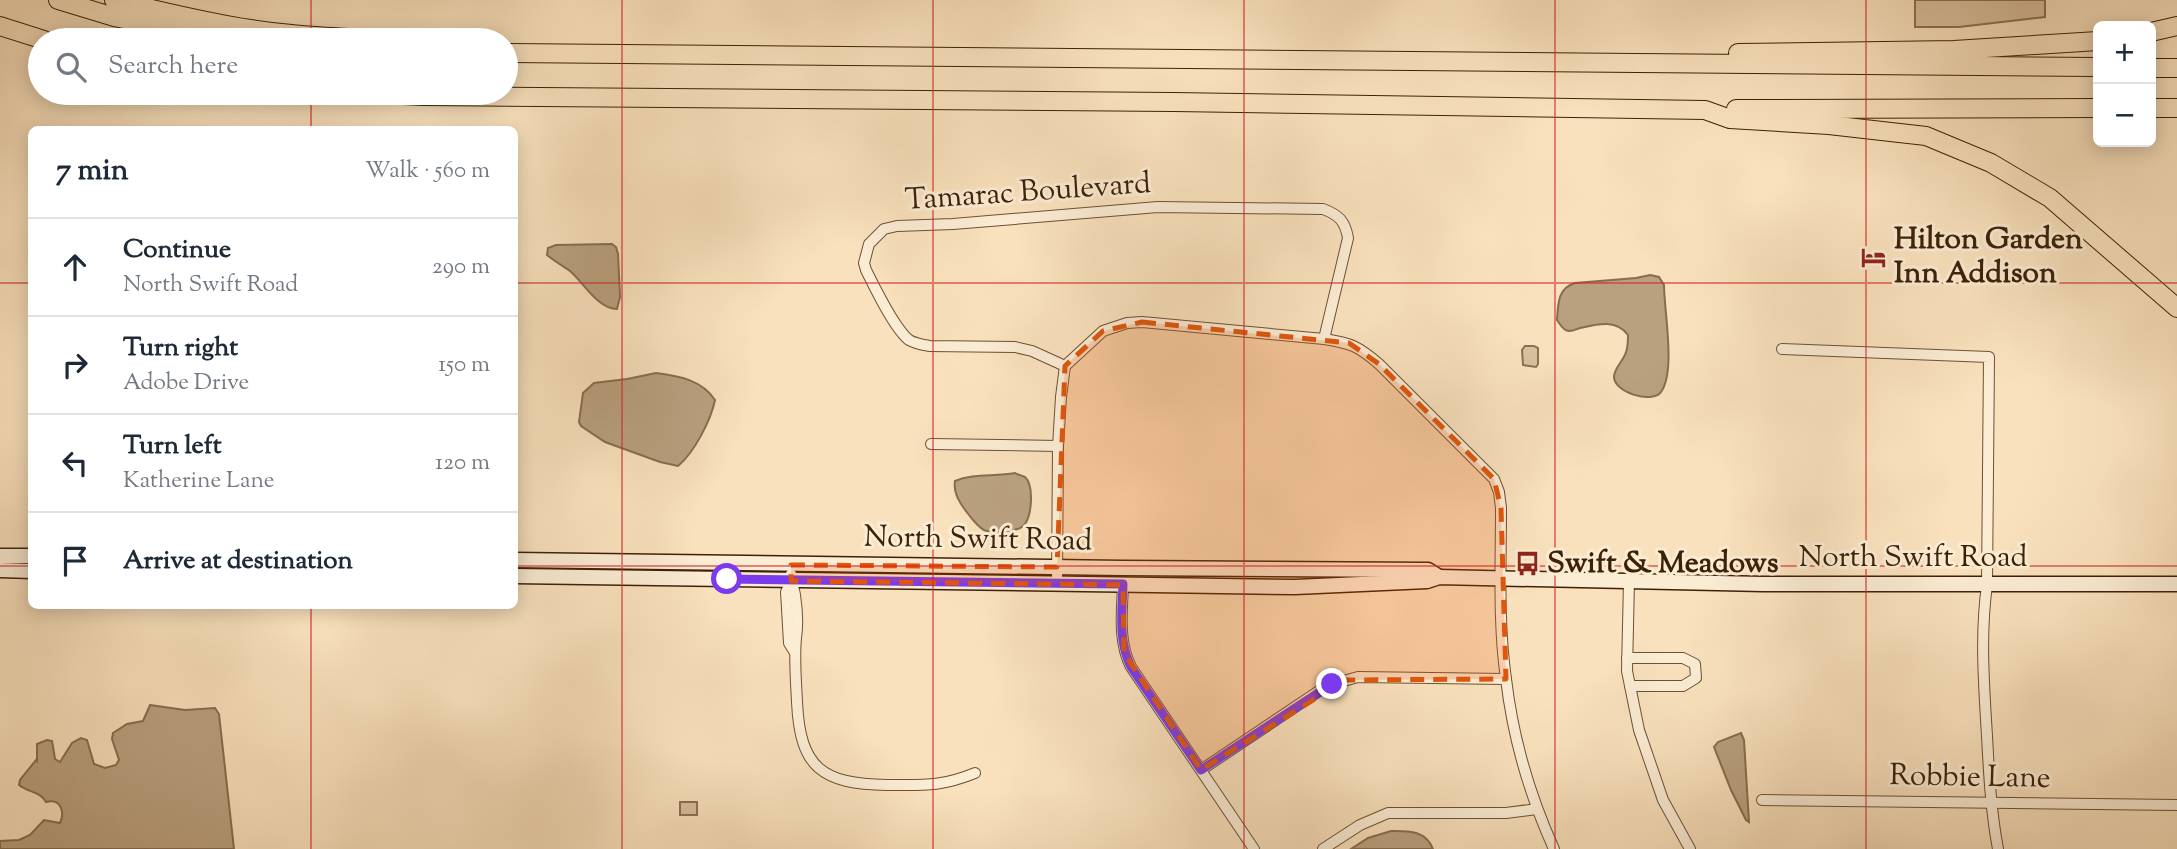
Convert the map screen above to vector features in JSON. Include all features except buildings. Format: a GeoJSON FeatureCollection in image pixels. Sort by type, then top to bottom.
{"type":"FeatureCollection","features":[{"type":"Feature","properties":{"kind":"highway"},"geometry":{"type":"LineString","coordinates":[[58,0],[114,17],[169,28]]}},
{"type":"Feature","properties":{"kind":"highway"},"geometry":{"type":"LineString","coordinates":[[114,0],[177,16],[243,28]]}},
{"type":"Feature","properties":{"kind":"highway"},"geometry":{"type":"LineString","coordinates":[[0,26],[28,35]]}},
{"type":"Feature","properties":{"kind":"highway"},"geometry":{"type":"LineString","coordinates":[[2156,31],[2177,26]]}},
{"type":"Feature","properties":{"kind":"highway"},"geometry":{"type":"LineString","coordinates":[[0,38],[28,46]]}},
{"type":"Feature","properties":{"kind":"highway"},"geometry":{"type":"LineString","coordinates":[[1456,63],[1511,58],[1954,50],[2093,41]]}},
{"type":"Feature","properties":{"kind":"highway"},"geometry":{"type":"LineString","coordinates":[[518,52],[2093,68]]}},
{"type":"Feature","properties":{"kind":"highway"},"geometry":{"type":"LineString","coordinates":[[2156,68],[2177,68]]}},
{"type":"Feature","properties":{"kind":"highway"},"geometry":{"type":"LineString","coordinates":[[518,97],[1705,110],[2093,108]]}},
{"type":"Feature","properties":{"kind":"highway"},"geometry":{"type":"LineString","coordinates":[[2156,108],[2177,108]]}},
{"type":"Feature","properties":{"kind":"highway"},"geometry":{"type":"LineString","coordinates":[[1705,110],[1730,120],[1829,125],[1926,136],[1992,163],[2050,198],[2177,308]]}},
{"type":"Feature","properties":{"kind":"street","name":"Tamarac Boulevard"},"geometry":{"type":"LineString","coordinates":[[1065,366],[1022,348],[930,346],[908,339],[866,270],[864,263],[869,244],[884,229],[897,226],[1158,208],[1323,209],[1337,214],[1346,227],[1348,238],[1324,338]]}},
{"type":"Feature","properties":{"kind":"street"},"geometry":{"type":"LineString","coordinates":[[1057,583],[1058,446],[1060,397],[1065,366],[1103,331],[1128,323],[1152,323],[1324,338],[1349,343],[1370,356],[1494,479],[1501,508],[1502,639],[1506,679],[1520,750],[1537,809],[1554,849]]}},
{"type":"Feature","properties":{"kind":"street"},"geometry":{"type":"LineString","coordinates":[[1782,349],[1989,357],[1987,585],[1984,607],[1983,685],[1997,849]]}},
{"type":"Feature","properties":{"kind":"street"},"geometry":{"type":"LineString","coordinates":[[931,444],[1058,446]]}},
{"type":"Feature","properties":{"kind":"street"},"geometry":{"type":"LineString","coordinates":[[0,556],[28,556]]}},
{"type":"Feature","properties":{"kind":"street","name":"North Swift Road"},"geometry":{"type":"LineString","coordinates":[[518,560],[1428,570],[1439,577]]}},
{"type":"Feature","properties":{"kind":"street"},"geometry":{"type":"LineString","coordinates":[[791,565],[797,636],[794,651],[799,736],[811,761],[830,775],[857,785],[935,785],[975,773]]}},
{"type":"Feature","properties":{"kind":"street"},"geometry":{"type":"LineString","coordinates":[[0,570],[28,571]]}},
{"type":"Feature","properties":{"kind":"street","name":"North Swift Road"},"geometry":{"type":"LineString","coordinates":[[518,576],[1295,587],[1427,581],[1439,577],[1987,585],[2177,584]]}},
{"type":"Feature","properties":{"kind":"street"},"geometry":{"type":"LineString","coordinates":[[1629,581],[1627,671],[1639,730],[1663,800],[1690,849]]}},
{"type":"Feature","properties":{"kind":"street"},"geometry":{"type":"LineString","coordinates":[[1123,584],[1121,632],[1124,653],[1254,849]]}},
{"type":"Feature","properties":{"kind":"street"},"geometry":{"type":"LineString","coordinates":[[1627,658],[1683,658],[1695,664],[1696,678],[1683,686],[1630,686]]}},
{"type":"Feature","properties":{"kind":"street"},"geometry":{"type":"LineString","coordinates":[[1201,770],[1319,691],[1345,680],[1358,677],[1506,679]]}},
{"type":"Feature","properties":{"kind":"street","name":"Robbie Lane"},"geometry":{"type":"LineString","coordinates":[[1762,800],[2177,805]]}},
{"type":"Feature","properties":{"kind":"street"},"geometry":{"type":"LineString","coordinates":[[1323,849],[1360,825],[1388,813],[1506,813],[1537,809]]}},
{"type":"Feature","properties":{"kind":"highlighted area"},"geometry":{"type":"Polygon","coordinates":[[[1142,322],[1349,343],[1379,364],[1494,479],[1501,508],[1506,679],[1345,680],[1201,770],[1124,653],[1123,585],[791,581],[791,565],[1057,567],[1065,366],[1103,331],[1142,322]]]}},
{"type":"Feature","properties":{"kind":"shaded area"},"geometry":{"type":"Polygon","coordinates":[[[1915,0],[2045,0],[2045,17],[1959,27],[1915,27],[1915,0]]]}},
{"type":"Feature","properties":{"kind":"shaded area"},"geometry":{"type":"Polygon","coordinates":[[[612,244],[618,254],[620,297],[617,309],[597,300],[570,271],[547,255],[548,248],[556,245],[612,244]]]}},
{"type":"Feature","properties":{"kind":"shaded area"},"geometry":{"type":"Polygon","coordinates":[[[1650,275],[1659,277],[1664,285],[1669,356],[1661,392],[1642,397],[1626,392],[1615,382],[1615,373],[1628,346],[1628,335],[1623,330],[1606,324],[1567,331],[1557,320],[1560,297],[1569,285],[1650,275]]]}},
{"type":"Feature","properties":{"kind":"shaded area"},"geometry":{"type":"Polygon","coordinates":[[[1525,346],[1538,348],[1536,367],[1523,365],[1522,350],[1525,346]]]}},
{"type":"Feature","properties":{"kind":"shaded area"},"geometry":{"type":"Polygon","coordinates":[[[656,373],[697,383],[715,400],[701,436],[678,466],[605,442],[579,422],[583,393],[594,383],[656,373]]]}},
{"type":"Feature","properties":{"kind":"shaded area"},"geometry":{"type":"Polygon","coordinates":[[[1015,473],[1025,477],[1030,486],[1030,507],[1025,524],[1006,532],[984,530],[956,495],[955,481],[969,477],[1015,473]]]}},
{"type":"Feature","properties":{"kind":"shaded area"},"geometry":{"type":"Polygon","coordinates":[[[150,705],[185,710],[215,708],[219,714],[234,849],[0,849],[0,841],[19,840],[30,835],[44,820],[60,823],[62,810],[58,804],[46,802],[41,796],[19,785],[20,780],[37,761],[37,744],[52,741],[55,759],[60,762],[72,743],[81,738],[87,740],[94,764],[105,768],[116,765],[119,760],[112,739],[113,733],[127,724],[143,721],[150,705]]]}},
{"type":"Feature","properties":{"kind":"shaded area"},"geometry":{"type":"Polygon","coordinates":[[[1741,733],[1744,740],[1749,822],[1731,790],[1714,747],[1718,742],[1741,733]]]}},
{"type":"Feature","properties":{"kind":"shaded area"},"geometry":{"type":"Polygon","coordinates":[[[680,802],[697,802],[697,815],[680,815],[680,802]]]}},
{"type":"Feature","properties":{"kind":"shaded area"},"geometry":{"type":"Polygon","coordinates":[[[1391,831],[1421,835],[1433,849],[1351,849],[1368,838],[1391,831]]]}},
{"type":"Feature","properties":{"kind":"place","name":"Hilton Garden Inn Addison"},"geometry":{"type":"Point","coordinates":[1874,257]}},
{"type":"Feature","properties":{"kind":"place","name":"Swift & Meadows"},"geometry":{"type":"Point","coordinates":[1527,564]}},
{"type":"Feature","properties":{"kind":"route"},"geometry":{"type":"LineString","coordinates":[[727,579],[1123,584],[1121,632],[1124,653],[1201,770],[1332,684]]}}]}
